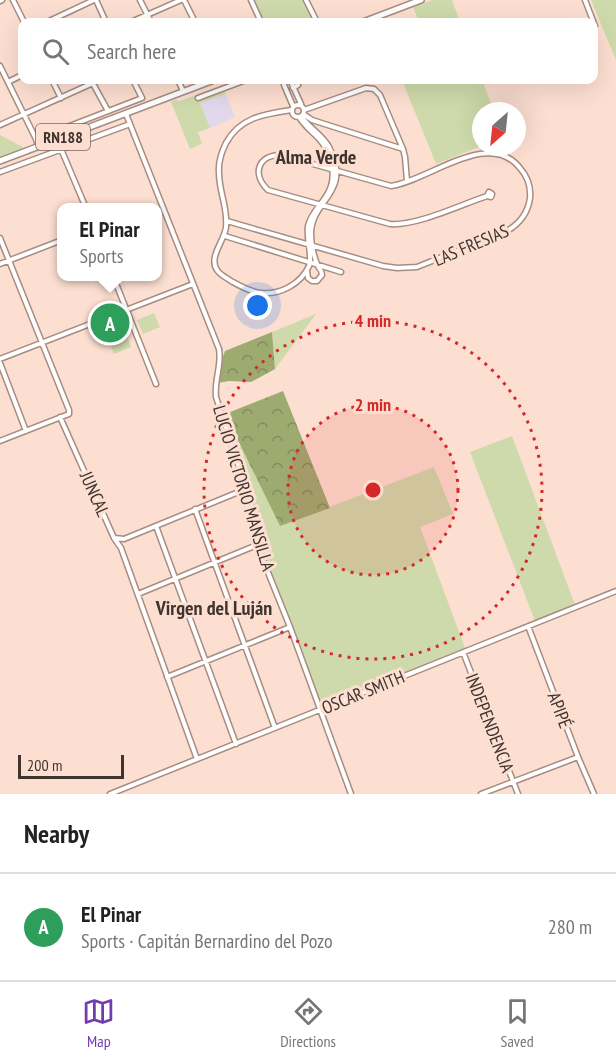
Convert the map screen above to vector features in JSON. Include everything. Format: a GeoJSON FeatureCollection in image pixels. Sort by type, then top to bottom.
{"type":"FeatureCollection","features":[{"type":"Feature","properties":{"kind":"main road"},"geometry":{"type":"LineString","coordinates":[[375,18],[422,0]]}},
{"type":"Feature","properties":{"kind":"main road","name":"RN188"},"geometry":{"type":"LineString","coordinates":[[0,161],[203,84]]}},
{"type":"Feature","properties":{"kind":"street"},"geometry":{"type":"LineString","coordinates":[[13,0],[22,18]]}},
{"type":"Feature","properties":{"kind":"street"},"geometry":{"type":"LineString","coordinates":[[56,18],[95,0],[104,18]]}},
{"type":"Feature","properties":{"kind":"street"},"geometry":{"type":"LineString","coordinates":[[140,0],[149,18]]}},
{"type":"Feature","properties":{"kind":"street"},"geometry":{"type":"LineString","coordinates":[[140,18],[182,0],[193,18]]}},
{"type":"Feature","properties":{"kind":"street"},"geometry":{"type":"LineString","coordinates":[[251,0],[259,18]]}},
{"type":"Feature","properties":{"kind":"street"},"geometry":{"type":"LineString","coordinates":[[306,0],[315,18]]}},
{"type":"Feature","properties":{"kind":"street"},"geometry":{"type":"LineString","coordinates":[[585,0],[592,18]]}},
{"type":"Feature","properties":{"kind":"street"},"geometry":{"type":"LineString","coordinates":[[0,66],[39,147]]}},
{"type":"Feature","properties":{"kind":"street"},"geometry":{"type":"LineString","coordinates":[[8,82],[18,77]]}},
{"type":"Feature","properties":{"kind":"street"},"geometry":{"type":"LineString","coordinates":[[54,84],[61,98]]}},
{"type":"Feature","properties":{"kind":"street"},"geometry":{"type":"LineString","coordinates":[[0,125],[87,84]]}},
{"type":"Feature","properties":{"kind":"street"},"geometry":{"type":"LineString","coordinates":[[94,84],[108,111]]}},
{"type":"Feature","properties":{"kind":"street"},"geometry":{"type":"LineString","coordinates":[[36,139],[141,98],[135,84]]}},
{"type":"Feature","properties":{"kind":"street"},"geometry":{"type":"LineString","coordinates":[[180,84],[183,91]]}},
{"type":"Feature","properties":{"kind":"street"},"geometry":{"type":"LineString","coordinates":[[201,99],[235,84]]}},
{"type":"Feature","properties":{"kind":"street"},"geometry":{"type":"LineString","coordinates":[[284,84],[294,115],[366,88],[374,89],[380,95],[404,149],[407,181]]}},
{"type":"Feature","properties":{"kind":"street"},"geometry":{"type":"LineString","coordinates":[[292,84],[302,112],[308,125],[325,140],[330,148],[336,178],[332,193],[311,217],[309,225],[311,263],[296,284],[273,292],[259,293],[234,283],[217,270],[214,264],[215,256],[225,236],[226,221],[219,173],[220,158],[231,134],[237,128],[253,118],[296,105],[302,112],[312,120],[404,149]]}},
{"type":"Feature","properties":{"kind":"street"},"geometry":{"type":"LineString","coordinates":[[293,88],[298,84]]}},
{"type":"Feature","properties":{"kind":"street"},"geometry":{"type":"LineString","coordinates":[[219,90],[221,95]]}},
{"type":"Feature","properties":{"kind":"street","name":"LUCIO VICTORIO MANSILLA"},"geometry":{"type":"LineString","coordinates":[[126,114],[161,203]]}},
{"type":"Feature","properties":{"kind":"street"},"geometry":{"type":"LineString","coordinates":[[0,172],[130,124]]}},
{"type":"Feature","properties":{"kind":"street"},"geometry":{"type":"LineString","coordinates":[[61,149],[84,203]]}},
{"type":"Feature","properties":{"kind":"street","name":"LAS FRESIAS"},"geometry":{"type":"LineString","coordinates":[[310,246],[383,266],[417,267],[507,231],[520,221],[526,211],[530,201],[530,192],[525,175],[516,163],[490,152],[475,154],[392,186],[281,155],[265,158],[258,170],[260,179],[268,190],[321,205]]}},
{"type":"Feature","properties":{"kind":"street"},"geometry":{"type":"LineString","coordinates":[[321,205],[398,225],[414,222],[487,196]]}},
{"type":"Feature","properties":{"kind":"street","name":"LUCIO VICTORIO MANSILLA"},"geometry":{"type":"LineString","coordinates":[[162,205],[219,349],[216,397],[250,501],[257,545],[290,627],[351,794]]}},
{"type":"Feature","properties":{"kind":"street"},"geometry":{"type":"LineString","coordinates":[[226,221],[310,246]]}},
{"type":"Feature","properties":{"kind":"street"},"geometry":{"type":"LineString","coordinates":[[225,236],[319,267]]}},
{"type":"Feature","properties":{"kind":"street"},"geometry":{"type":"LineString","coordinates":[[0,238],[69,410],[69,414],[0,441]]}},
{"type":"Feature","properties":{"kind":"street"},"geometry":{"type":"LineString","coordinates":[[0,264],[57,242]]}},
{"type":"Feature","properties":{"kind":"street"},"geometry":{"type":"LineString","coordinates":[[307,270],[310,280],[317,281],[322,275],[310,246]]}},
{"type":"Feature","properties":{"kind":"street"},"geometry":{"type":"LineString","coordinates":[[307,270],[314,266],[341,272]]}},
{"type":"Feature","properties":{"kind":"street"},"geometry":{"type":"LineString","coordinates":[[115,281],[156,384]]}},
{"type":"Feature","properties":{"kind":"street"},"geometry":{"type":"LineString","coordinates":[[26,430],[0,361],[193,284]]}},
{"type":"Feature","properties":{"kind":"street","name":"JUNCAL"},"geometry":{"type":"LineString","coordinates":[[60,417],[114,538],[121,548],[197,759]]}},
{"type":"Feature","properties":{"kind":"street"},"geometry":{"type":"LineString","coordinates":[[114,538],[124,538],[246,489]]}},
{"type":"Feature","properties":{"kind":"street"},"geometry":{"type":"LineString","coordinates":[[195,509],[275,728]]}},
{"type":"Feature","properties":{"kind":"street"},"geometry":{"type":"LineString","coordinates":[[156,526],[236,744]]}},
{"type":"Feature","properties":{"kind":"street"},"geometry":{"type":"LineString","coordinates":[[138,594],[257,545]]}},
{"type":"Feature","properties":{"kind":"street","name":"OSCAR SMITH"},"geometry":{"type":"LineString","coordinates":[[110,794],[616,591]]}},
{"type":"Feature","properties":{"kind":"street","name":"APIPÉ"},"geometry":{"type":"LineString","coordinates":[[528,626],[594,794]]}},
{"type":"Feature","properties":{"kind":"street"},"geometry":{"type":"LineString","coordinates":[[167,677],[290,627]]}},
{"type":"Feature","properties":{"kind":"street","name":"INDEPENDENCIA"},"geometry":{"type":"LineString","coordinates":[[463,652],[518,794]]}},
{"type":"Feature","properties":{"kind":"street"},"geometry":{"type":"LineString","coordinates":[[481,794],[578,757]]}},
{"type":"Feature","properties":{"kind":"shaded area"},"geometry":{"type":"Polygon","coordinates":[[[226,94],[235,117],[210,128],[200,103],[226,94]]]}},
{"type":"Feature","properties":{"kind":"green space"},"geometry":{"type":"Polygon","coordinates":[[[253,0],[303,0],[312,18],[262,18],[253,0]]]}},
{"type":"Feature","properties":{"kind":"green space"},"geometry":{"type":"Polygon","coordinates":[[[432,0],[452,0],[459,18],[417,18],[413,7],[432,0]]]}},
{"type":"Feature","properties":{"kind":"green space"},"geometry":{"type":"Polygon","coordinates":[[[591,0],[616,0],[616,60],[591,0]]]}},
{"type":"Feature","properties":{"kind":"green space"},"geometry":{"type":"Polygon","coordinates":[[[404,84],[484,84],[491,102],[472,102],[472,150],[436,164],[404,84]]]}},
{"type":"Feature","properties":{"kind":"green space"},"geometry":{"type":"Polygon","coordinates":[[[222,85],[226,94],[200,103],[210,128],[198,132],[202,144],[190,149],[171,102],[180,101],[222,85]]]}},
{"type":"Feature","properties":{"kind":"green space"},"geometry":{"type":"Polygon","coordinates":[[[0,135],[23,147],[24,150],[0,159],[0,135]]]}},
{"type":"Feature","properties":{"kind":"green space"},"geometry":{"type":"Polygon","coordinates":[[[154,313],[160,327],[143,334],[137,320],[154,313]]]}},
{"type":"Feature","properties":{"kind":"green space"},"geometry":{"type":"Polygon","coordinates":[[[316,314],[275,369],[272,332],[316,314]]]}},
{"type":"Feature","properties":{"kind":"green space"},"geometry":{"type":"Polygon","coordinates":[[[123,326],[131,347],[114,354],[106,333],[123,326]]]}},
{"type":"Feature","properties":{"kind":"green space"},"geometry":{"type":"Polygon","coordinates":[[[272,332],[275,369],[251,382],[218,383],[225,351],[272,332]]]}},
{"type":"Feature","properties":{"kind":"green space"},"geometry":{"type":"Polygon","coordinates":[[[283,391],[330,508],[280,526],[225,414],[283,391]]]}},
{"type":"Feature","properties":{"kind":"green space"},"geometry":{"type":"Polygon","coordinates":[[[225,414],[280,526],[434,467],[453,514],[420,527],[465,648],[321,706],[258,538],[252,497],[225,414]]]}},
{"type":"Feature","properties":{"kind":"green space"},"geometry":{"type":"Polygon","coordinates":[[[512,436],[575,605],[535,621],[470,452],[512,436]]]}},
{"type":"Feature","properties":{"kind":"place","name":"El Pinar"},"geometry":{"type":"Point","coordinates":[110,323]}},
{"type":"Feature","properties":{"kind":"district","name":"Alma Verde"},"geometry":{"type":"Point","coordinates":[316,157]}},
{"type":"Feature","properties":{"kind":"district","name":"Virgen del Luján"},"geometry":{"type":"Point","coordinates":[214,608]}}]}
